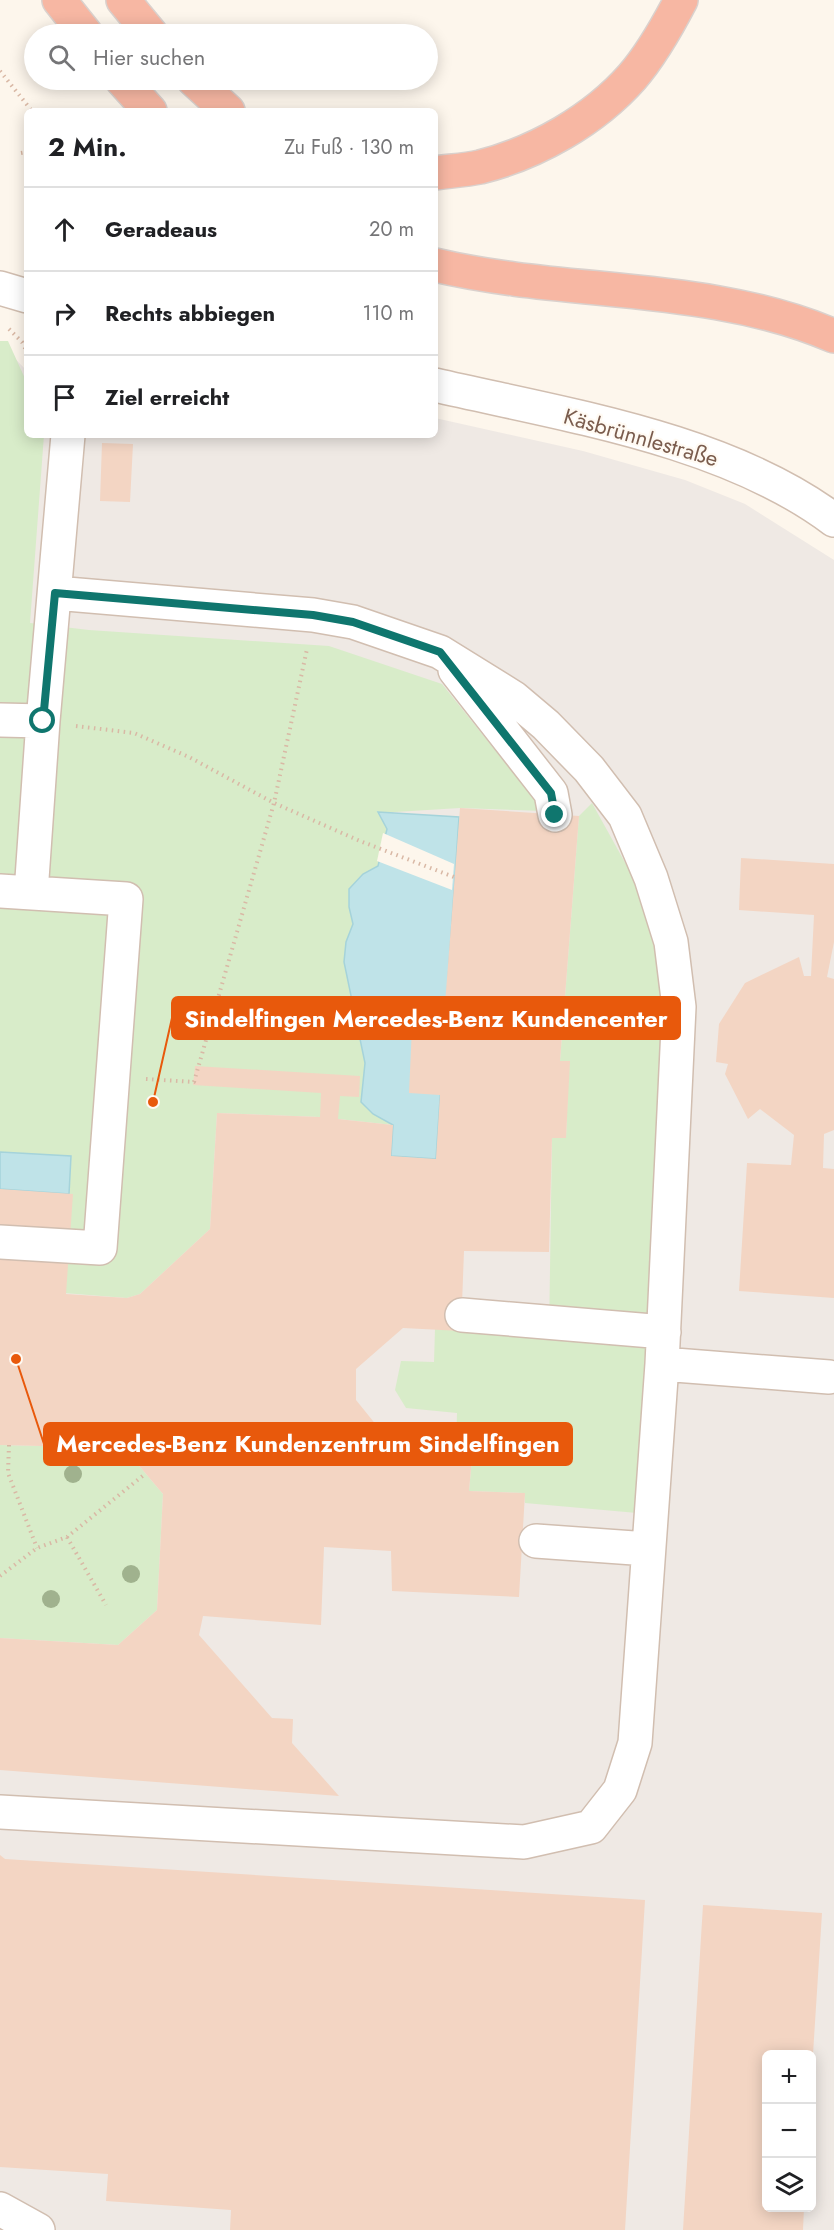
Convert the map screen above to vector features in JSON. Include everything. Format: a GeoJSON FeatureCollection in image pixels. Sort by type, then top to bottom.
{"type":"FeatureCollection","features":[{"type":"Feature","properties":{"kind":"highway"},"geometry":{"type":"LineString","coordinates":[[59,0],[78,24]]}},
{"type":"Feature","properties":{"kind":"highway"},"geometry":{"type":"LineString","coordinates":[[123,0],[143,24]]}},
{"type":"Feature","properties":{"kind":"highway"},"geometry":{"type":"LineString","coordinates":[[438,173],[479,167],[518,155],[558,136],[599,108],[632,77],[662,36],[681,0]]}},
{"type":"Feature","properties":{"kind":"highway"},"geometry":{"type":"LineString","coordinates":[[131,90],[147,108]]}},
{"type":"Feature","properties":{"kind":"highway"},"geometry":{"type":"LineString","coordinates":[[205,90],[225,108]]}},
{"type":"Feature","properties":{"kind":"highway"},"geometry":{"type":"LineString","coordinates":[[438,265],[717,304],[795,323],[834,336]]}},
{"type":"Feature","properties":{"kind":"street"},"geometry":{"type":"LineString","coordinates":[[0,288],[24,295]]}},
{"type":"Feature","properties":{"kind":"street","name":"Käsbrünnlestraße"},"geometry":{"type":"LineString","coordinates":[[438,387],[617,427],[729,462],[813,504],[834,520]]}},
{"type":"Feature","properties":{"kind":"street"},"geometry":{"type":"LineString","coordinates":[[0,1242],[100,1248],[126,899],[16,892],[43,721],[68,438]]}},
{"type":"Feature","properties":{"kind":"street"},"geometry":{"type":"LineString","coordinates":[[0,1812],[524,1842],[591,1827],[620,1790],[635,1743],[663,1348],[679,1007],[671,942],[651,878],[625,816],[589,769],[546,725],[514,698],[440,652],[353,622],[313,615],[55,593]]}},
{"type":"Feature","properties":{"kind":"street"},"geometry":{"type":"LineString","coordinates":[[440,652],[551,793],[555,815]]}},
{"type":"Feature","properties":{"kind":"street"},"geometry":{"type":"LineString","coordinates":[[0,720],[43,721]]}},
{"type":"Feature","properties":{"kind":"street"},"geometry":{"type":"LineString","coordinates":[[462,1315],[829,1377]]}},
{"type":"Feature","properties":{"kind":"street"},"geometry":{"type":"LineString","coordinates":[[536,1541],[648,1549]]}},
{"type":"Feature","properties":{"kind":"street"},"geometry":{"type":"LineString","coordinates":[[0,2209],[38,2230]]}},
{"type":"Feature","properties":{"kind":"path"},"geometry":{"type":"LineString","coordinates":[[0,71],[30,108]]}},
{"type":"Feature","properties":{"kind":"path"},"geometry":{"type":"LineString","coordinates":[[4,325],[24,346]]}},
{"type":"Feature","properties":{"kind":"path"},"geometry":{"type":"LineString","coordinates":[[146,1079],[194,1082],[274,803],[313,615]]}},
{"type":"Feature","properties":{"kind":"path"},"geometry":{"type":"LineString","coordinates":[[43,721],[134,733],[189,757],[274,803],[360,841],[453,877]]}},
{"type":"Feature","properties":{"kind":"path"},"geometry":{"type":"LineString","coordinates":[[9,1445],[8,1473],[37,1548]]}},
{"type":"Feature","properties":{"kind":"path"},"geometry":{"type":"LineString","coordinates":[[0,1576],[37,1548],[67,1537],[146,1474]]}},
{"type":"Feature","properties":{"kind":"path"},"geometry":{"type":"LineString","coordinates":[[67,1537],[106,1605]]}},
{"type":"Feature","properties":{"kind":"shaded area"},"geometry":{"type":"Polygon","coordinates":[[[0,343],[24,368],[24,438],[438,438],[438,419],[583,451],[685,480],[745,504],[834,560],[834,2230],[0,2230],[0,343]]]}},
{"type":"Feature","properties":{"kind":"green space"},"geometry":{"type":"Polygon","coordinates":[[[0,341],[8,341],[24,376],[24,438],[44,438],[30,623],[89,630],[329,646],[442,684],[544,811],[460,808],[379,813],[387,829],[378,867],[363,874],[349,907],[353,924],[346,942],[344,962],[365,1063],[361,1101],[373,1114],[393,1125],[320,1117],[217,1113],[210,1229],[140,1294],[127,1298],[0,1288],[0,341]]]}},
{"type":"Feature","properties":{"kind":"green space"},"geometry":{"type":"Polygon","coordinates":[[[592,803],[638,886],[663,981],[651,1295],[637,1513],[525,1503],[524,1493],[469,1491],[473,1447],[456,1446],[457,1413],[406,1408],[395,1390],[401,1361],[434,1362],[435,1329],[549,1335],[552,1138],[566,1138],[569,1061],[560,1061],[579,816],[592,803]]]}},
{"type":"Feature","properties":{"kind":"green space"},"geometry":{"type":"Polygon","coordinates":[[[0,1445],[124,1448],[163,1494],[157,1610],[118,1645],[0,1638],[0,1445]]]}},
{"type":"Feature","properties":{"kind":"water"},"geometry":{"type":"Polygon","coordinates":[[[378,812],[459,817],[436,1159],[391,1156],[393,1125],[373,1114],[361,1102],[365,1063],[344,962],[346,942],[353,924],[349,907],[349,889],[363,874],[378,866],[387,829],[378,812]]]}},
{"type":"Feature","properties":{"kind":"water"},"geometry":{"type":"Polygon","coordinates":[[[0,1152],[71,1156],[69,1194],[0,1189],[0,1152]]]}},
{"type":"Feature","properties":{"kind":"pier"},"geometry":{"type":"Polygon","coordinates":[[[383,833],[454,864],[452,890],[377,861],[383,833]]]}},
{"type":"Feature","properties":{"kind":"building"},"geometry":{"type":"Polygon","coordinates":[[[102,443],[133,444],[130,502],[100,501],[102,443]]]}},
{"type":"Feature","properties":{"kind":"building"},"geometry":{"type":"Polygon","coordinates":[[[460,808],[579,816],[560,1061],[570,1061],[566,1138],[552,1138],[549,1252],[464,1251],[461,1331],[403,1328],[356,1369],[356,1400],[390,1442],[473,1446],[469,1491],[525,1493],[519,1597],[392,1591],[391,1551],[324,1547],[321,1625],[203,1616],[199,1635],[272,1718],[293,1719],[292,1743],[339,1796],[0,1770],[0,1638],[118,1645],[157,1610],[163,1494],[124,1448],[0,1445],[0,1189],[73,1194],[66,1294],[127,1298],[140,1294],[210,1229],[217,1113],[320,1117],[321,1093],[193,1085],[195,1066],[360,1076],[359,1097],[340,1096],[338,1119],[393,1125],[391,1156],[436,1159],[440,1095],[409,1093],[413,1005],[445,1004],[460,808]]]}},
{"type":"Feature","properties":{"kind":"building"},"geometry":{"type":"Polygon","coordinates":[[[741,858],[834,864],[834,942],[827,977],[834,979],[834,1130],[824,1134],[823,1168],[834,1169],[834,1298],[739,1291],[747,1163],[791,1165],[794,1135],[760,1109],[748,1119],[725,1074],[728,1064],[716,1062],[719,1024],[745,983],[799,957],[804,976],[811,976],[814,915],[739,910],[741,858]]]}},
{"type":"Feature","properties":{"kind":"building"},"geometry":{"type":"Polygon","coordinates":[[[0,1855],[5,1859],[645,1900],[625,2230],[230,2230],[231,2210],[106,2201],[108,2174],[0,2167],[0,1855]]]}},
{"type":"Feature","properties":{"kind":"building"},"geometry":{"type":"Polygon","coordinates":[[[703,1905],[822,1913],[813,2050],[762,2050],[762,2212],[804,2212],[803,2230],[683,2230],[703,1905]]]}},
{"type":"Feature","properties":{"kind":"place","name":"Sindelfingen Mercedes-Benz Kundencenter"},"geometry":{"type":"Point","coordinates":[153,1102]}},
{"type":"Feature","properties":{"kind":"place","name":"Mercedes-Benz Kundenzentrum Sindelfingen"},"geometry":{"type":"Point","coordinates":[16,1359]}},
{"type":"Feature","properties":{"kind":"route"},"geometry":{"type":"LineString","coordinates":[[43,721],[55,593],[266,610],[353,622],[440,652],[551,793],[555,815]]}}]}
